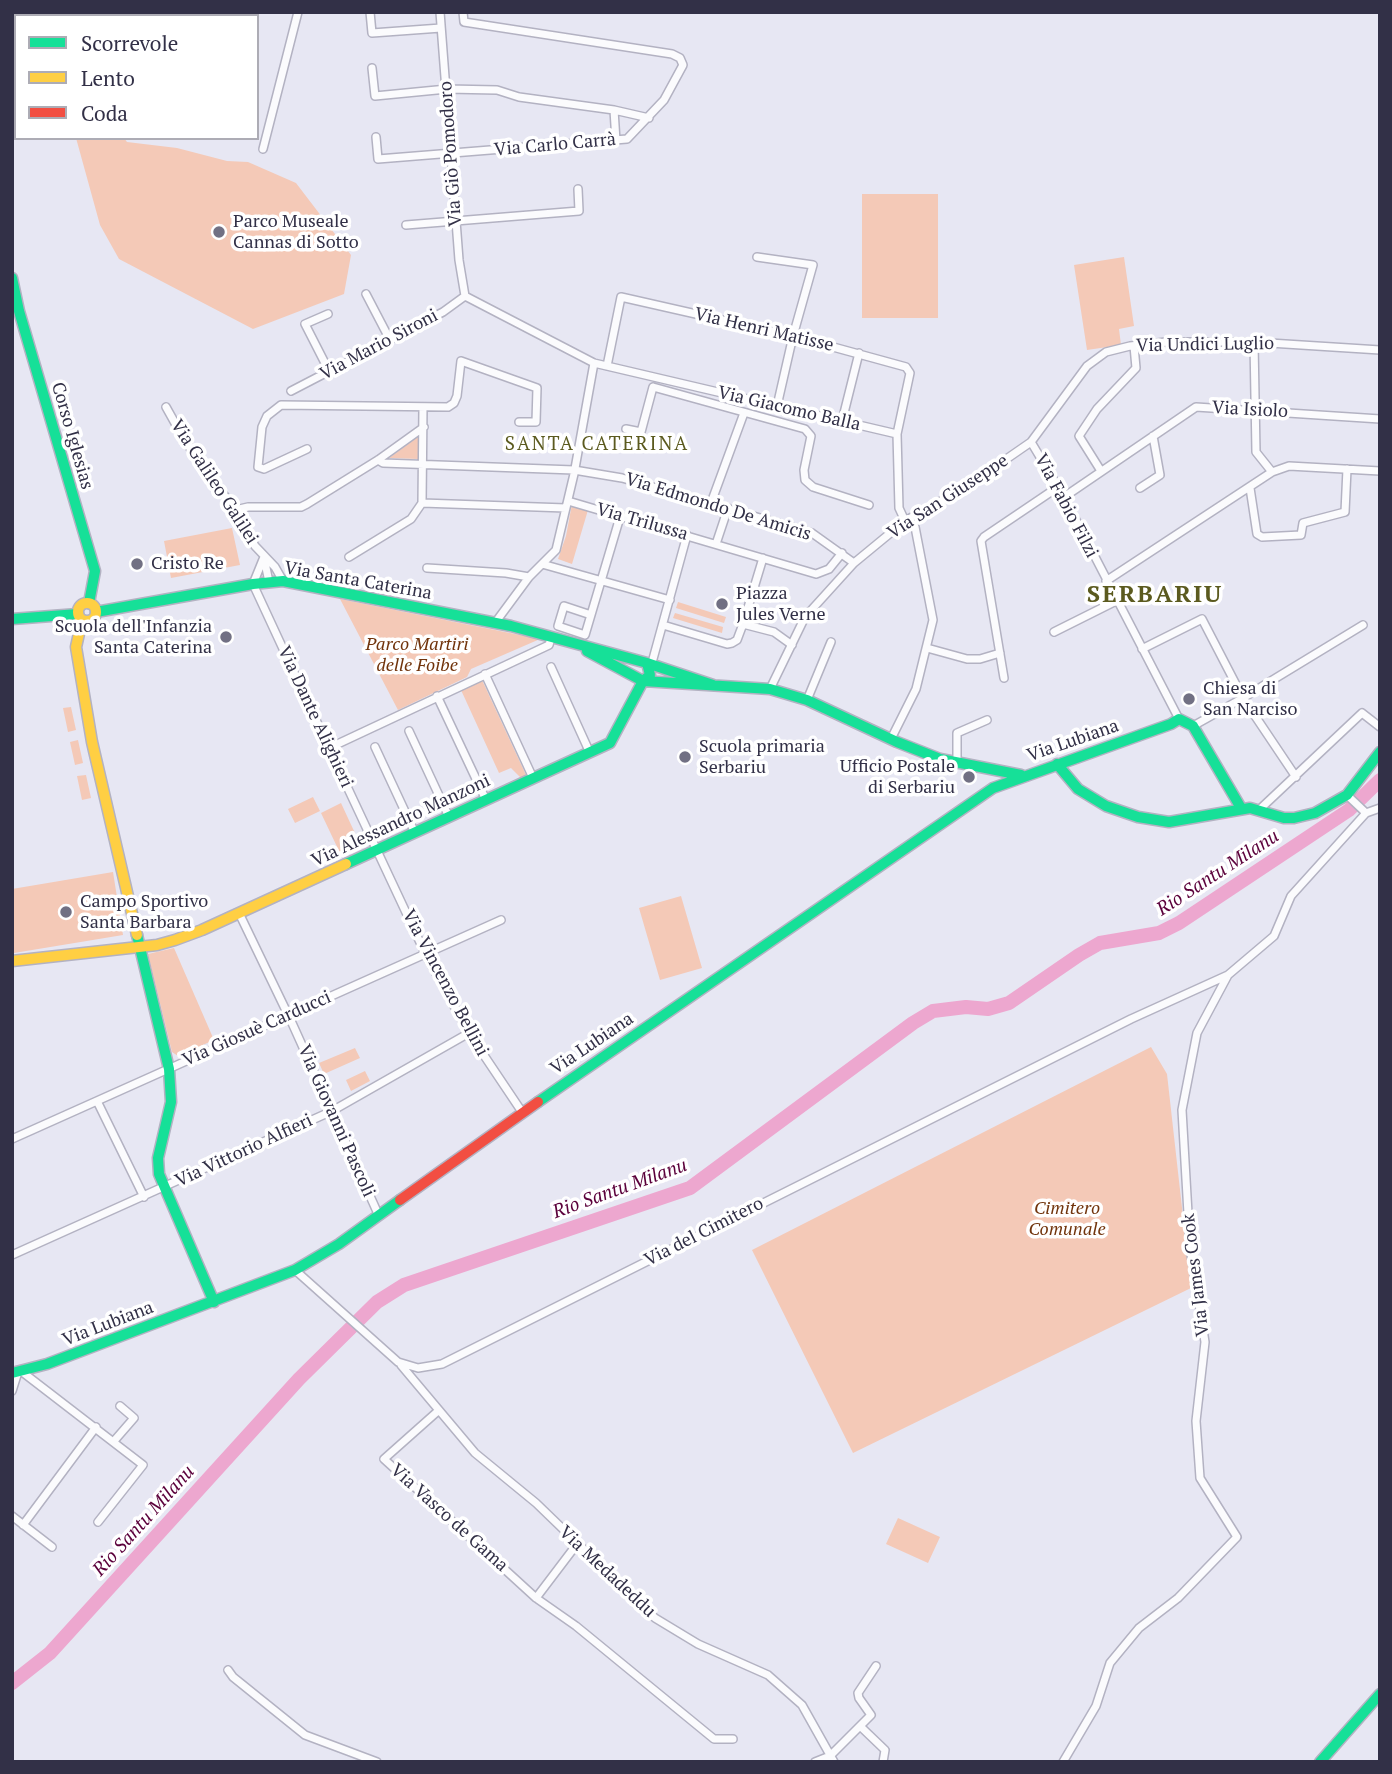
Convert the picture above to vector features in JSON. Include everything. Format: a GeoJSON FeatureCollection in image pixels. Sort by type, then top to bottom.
{"type":"FeatureCollection","features":[{"type":"Feature","properties":{"kind":"street"},"geometry":{"type":"LineString","coordinates":[[263,149],[298,12]]}},
{"type":"Feature","properties":{"kind":"street"},"geometry":{"type":"LineString","coordinates":[[370,12],[372,33],[441,28]]}},
{"type":"Feature","properties":{"kind":"street","name":"Via Giò Pomodoro"},"geometry":{"type":"LineString","coordinates":[[440,12],[458,260],[465,296]]}},
{"type":"Feature","properties":{"kind":"street","name":"Via Carlo Carrà"},"geometry":{"type":"LineString","coordinates":[[376,137],[378,159],[627,139],[664,100],[683,65],[680,58],[672,54],[464,22],[463,12]]}},
{"type":"Feature","properties":{"kind":"street"},"geometry":{"type":"LineString","coordinates":[[372,68],[375,96],[447,89],[498,90],[519,97],[614,110],[649,118]]}},
{"type":"Feature","properties":{"kind":"street"},"geometry":{"type":"LineString","coordinates":[[614,110],[616,141]]}},
{"type":"Feature","properties":{"kind":"street"},"geometry":{"type":"LineString","coordinates":[[406,225],[579,211],[578,189]]}},
{"type":"Feature","properties":{"kind":"street"},"geometry":{"type":"LineString","coordinates":[[757,257],[813,265],[777,406]]}},
{"type":"Feature","properties":{"kind":"street","name":"Corso Iglesias"},"geometry":{"type":"LineString","coordinates":[[12,278],[95,571],[89,603]]}},
{"type":"Feature","properties":{"kind":"street"},"geometry":{"type":"LineString","coordinates":[[366,295],[390,340]]}},
{"type":"Feature","properties":{"kind":"street","name":"Via Mario Sironi"},"geometry":{"type":"LineString","coordinates":[[291,391],[443,312],[465,296]]}},
{"type":"Feature","properties":{"kind":"street","name":"Via Giacomo Balla"},"geometry":{"type":"LineString","coordinates":[[465,296],[594,363],[897,434]]}},
{"type":"Feature","properties":{"kind":"street","name":"Via Henri Matisse"},"geometry":{"type":"LineString","coordinates":[[607,366],[621,297],[793,336],[906,367],[910,373],[897,434]]}},
{"type":"Feature","properties":{"kind":"street"},"geometry":{"type":"LineString","coordinates":[[328,314],[305,324],[329,371]]}},
{"type":"Feature","properties":{"kind":"street","name":"Via Undici Luglio"},"geometry":{"type":"LineString","coordinates":[[1031,442],[1087,366],[1106,352],[1166,342],[1254,342],[1380,350]]}},
{"type":"Feature","properties":{"kind":"street"},"geometry":{"type":"LineString","coordinates":[[1254,342],[1256,452],[1272,472]]}},
{"type":"Feature","properties":{"kind":"street"},"geometry":{"type":"LineString","coordinates":[[1101,471],[1079,436],[1097,409],[1136,368],[1134,346]]}},
{"type":"Feature","properties":{"kind":"street"},"geometry":{"type":"LineString","coordinates":[[842,421],[859,353]]}},
{"type":"Feature","properties":{"kind":"street"},"geometry":{"type":"LineString","coordinates":[[307,449],[264,469],[258,467],[262,426],[267,416],[281,405],[449,407],[454,403],[461,361],[537,388],[536,422],[519,422]]}},
{"type":"Feature","properties":{"kind":"street"},"geometry":{"type":"LineString","coordinates":[[495,623],[529,577],[556,550],[594,363]]}},
{"type":"Feature","properties":{"kind":"street"},"geometry":{"type":"LineString","coordinates":[[626,429],[642,432],[653,387],[805,429],[810,436],[804,470],[805,480],[813,487],[869,505]]}},
{"type":"Feature","properties":{"kind":"street","name":"Via Galileo Galilei"},"geometry":{"type":"LineString","coordinates":[[166,407],[185,441],[235,510],[264,558],[269,582]]}},
{"type":"Feature","properties":{"kind":"street"},"geometry":{"type":"LineString","coordinates":[[349,557],[411,519],[422,503],[423,407]]}},
{"type":"Feature","properties":{"kind":"street","name":"Via Isiolo"},"geometry":{"type":"LineString","coordinates":[[1064,497],[1196,407],[1380,419]]}},
{"type":"Feature","properties":{"kind":"street"},"geometry":{"type":"LineString","coordinates":[[711,503],[744,413]]}},
{"type":"Feature","properties":{"kind":"street"},"geometry":{"type":"LineString","coordinates":[[235,510],[248,507],[300,507],[378,460],[424,427]]}},
{"type":"Feature","properties":{"kind":"street"},"geometry":{"type":"LineString","coordinates":[[891,739],[916,689],[933,620],[915,527],[905,521],[899,508],[897,434]]}},
{"type":"Feature","properties":{"kind":"street"},"geometry":{"type":"LineString","coordinates":[[1140,488],[1160,475],[1153,436]]}},
{"type":"Feature","properties":{"kind":"street","name":"Via Fabio Filzi"},"geometry":{"type":"LineString","coordinates":[[1031,442],[1064,497],[1179,719]]}},
{"type":"Feature","properties":{"kind":"street","name":"Via San Giuseppe"},"geometry":{"type":"LineString","coordinates":[[770,689],[805,617],[854,562],[905,521],[963,489],[1031,442]]}},
{"type":"Feature","properties":{"kind":"street","name":"Via Edmondo De Amicis"},"geometry":{"type":"LineString","coordinates":[[378,460],[383,463],[574,470],[651,485],[812,533],[854,562]]}},
{"type":"Feature","properties":{"kind":"street"},"geometry":{"type":"LineString","coordinates":[[1106,581],[1272,472],[1289,466],[1380,471]]}},
{"type":"Feature","properties":{"kind":"street"},"geometry":{"type":"LineString","coordinates":[[1250,488],[1257,534],[1262,537],[1301,534],[1303,523],[1345,512],[1347,469]]}},
{"type":"Feature","properties":{"kind":"street"},"geometry":{"type":"LineString","coordinates":[[1004,678],[981,541],[1058,487]]}},
{"type":"Feature","properties":{"kind":"street","name":"Via Trilussa"},"geometry":{"type":"LineString","coordinates":[[422,503],[567,505],[620,517],[816,574],[830,569],[842,554]]}},
{"type":"Feature","properties":{"kind":"street"},"geometry":{"type":"LineString","coordinates":[[716,544],[728,508]]}},
{"type":"Feature","properties":{"kind":"street"},"geometry":{"type":"LineString","coordinates":[[590,615],[564,606],[558,626],[585,635],[620,517]]}},
{"type":"Feature","properties":{"kind":"street"},"geometry":{"type":"LineString","coordinates":[[643,681],[650,675],[650,661],[663,625],[687,536]]}},
{"type":"Feature","properties":{"kind":"street","name":"Via Galileo Galilei"},"geometry":{"type":"LineString","coordinates":[[264,558],[275,567],[283,581]]}},
{"type":"Feature","properties":{"kind":"street","name":"Via Galileo Galilei"},"geometry":{"type":"LineString","coordinates":[[253,584],[264,558]]}},
{"type":"Feature","properties":{"kind":"street"},"geometry":{"type":"LineString","coordinates":[[663,625],[727,644],[737,640],[764,558]]}},
{"type":"Feature","properties":{"kind":"street"},"geometry":{"type":"LineString","coordinates":[[542,565],[670,600]]}},
{"type":"Feature","properties":{"kind":"street"},"geometry":{"type":"LineString","coordinates":[[428,568],[529,577]]}},
{"type":"Feature","properties":{"kind":"street","name":"Via Santa Caterina"},"geometry":{"type":"LineString","coordinates":[[96,612],[283,581],[495,623],[650,661],[713,685]]}},
{"type":"Feature","properties":{"kind":"street","name":"Via Dante Alighieri"},"geometry":{"type":"LineString","coordinates":[[253,584],[377,849]]}},
{"type":"Feature","properties":{"kind":"street"},"geometry":{"type":"LineString","coordinates":[[1054,632],[1116,601]]}},
{"type":"Feature","properties":{"kind":"street"},"geometry":{"type":"LineString","coordinates":[[12,619],[80,617],[93,619],[96,612],[94,606],[89,603],[80,606],[80,617],[76,648],[92,742],[169,1069],[171,1101],[158,1158],[159,1174],[214,1302]]}},
{"type":"Feature","properties":{"kind":"street"},"geometry":{"type":"LineString","coordinates":[[1142,649],[1202,619],[1243,698],[1296,777]]}},
{"type":"Feature","properties":{"kind":"street"},"geometry":{"type":"LineString","coordinates":[[743,624],[774,632],[792,645]]}},
{"type":"Feature","properties":{"kind":"street"},"geometry":{"type":"LineString","coordinates":[[1194,726],[1363,625]]}},
{"type":"Feature","properties":{"kind":"street"},"geometry":{"type":"LineString","coordinates":[[329,748],[549,645],[551,638]]}},
{"type":"Feature","properties":{"kind":"street"},"geometry":{"type":"LineString","coordinates":[[807,701],[831,642]]}},
{"type":"Feature","properties":{"kind":"street","name":"Via Santa Caterina"},"geometry":{"type":"LineString","coordinates":[[571,643],[643,681],[713,685],[742,690],[770,689],[807,701],[940,759],[1022,775]]}},
{"type":"Feature","properties":{"kind":"street"},"geometry":{"type":"LineString","coordinates":[[927,648],[967,659],[980,659],[1000,653]]}},
{"type":"Feature","properties":{"kind":"street"},"geometry":{"type":"LineString","coordinates":[[551,667],[590,752]]}},
{"type":"Feature","properties":{"kind":"street"},"geometry":{"type":"LineString","coordinates":[[485,674],[533,778]]}},
{"type":"Feature","properties":{"kind":"street","name":"Via Alessandro Manzoni"},"geometry":{"type":"LineString","coordinates":[[12,961],[158,945],[239,913],[610,743],[643,681]]}},
{"type":"Feature","properties":{"kind":"street"},"geometry":{"type":"LineString","coordinates":[[438,696],[486,800]]}},
{"type":"Feature","properties":{"kind":"street"},"geometry":{"type":"LineString","coordinates":[[1259,810],[1362,713],[1380,727]]}},
{"type":"Feature","properties":{"kind":"street"},"geometry":{"type":"LineString","coordinates":[[1179,719],[1194,726],[1241,808]]}},
{"type":"Feature","properties":{"kind":"street","name":"Via Lubiana"},"geometry":{"type":"LineString","coordinates":[[17,1372],[47,1364],[295,1270],[379,1216],[522,1112],[993,788],[1022,775],[1179,719]]}},
{"type":"Feature","properties":{"kind":"street"},"geometry":{"type":"LineString","coordinates":[[957,762],[957,733],[987,720]]}},
{"type":"Feature","properties":{"kind":"street"},"geometry":{"type":"LineString","coordinates":[[409,731],[449,817]]}},
{"type":"Feature","properties":{"kind":"street"},"geometry":{"type":"LineString","coordinates":[[375,747],[415,833]]}},
{"type":"Feature","properties":{"kind":"street"},"geometry":{"type":"LineString","coordinates":[[1057,764],[1078,789],[1105,806],[1139,817],[1169,822],[1241,808],[1294,818],[1349,797],[1380,752]]}},
{"type":"Feature","properties":{"kind":"street"},"geometry":{"type":"LineString","coordinates":[[998,770],[1005,783]]}},
{"type":"Feature","properties":{"kind":"street"},"geometry":{"type":"LineString","coordinates":[[1349,797],[1364,811]]}},
{"type":"Feature","properties":{"kind":"street"},"geometry":{"type":"LineString","coordinates":[[1228,975],[1274,936],[1291,896],[1364,811],[1380,808]]}},
{"type":"Feature","properties":{"kind":"street","name":"Via Vincenzo Bellini"},"geometry":{"type":"LineString","coordinates":[[377,849],[425,953],[469,1032],[522,1112]]}},
{"type":"Feature","properties":{"kind":"street","name":"Via Giovanni Pascoli"},"geometry":{"type":"LineString","coordinates":[[239,913],[379,1216]]}},
{"type":"Feature","properties":{"kind":"street","name":"Via Giosuè Carducci"},"geometry":{"type":"LineString","coordinates":[[12,1139],[502,920]]}},
{"type":"Feature","properties":{"kind":"street","name":"Via del Cimitero"},"geometry":{"type":"LineString","coordinates":[[398,1362],[418,1368],[442,1364],[1131,1019],[1228,975]]}},
{"type":"Feature","properties":{"kind":"street","name":"Via James Cook"},"geometry":{"type":"LineString","coordinates":[[1063,1762],[1096,1706],[1110,1663],[1139,1628],[1178,1598],[1237,1537],[1200,1478],[1196,1421],[1205,1342],[1190,1248],[1182,1110],[1197,1033],[1228,975]]}},
{"type":"Feature","properties":{"kind":"street","name":"Via Vittorio Alfieri"},"geometry":{"type":"LineString","coordinates":[[12,1255],[332,1111],[469,1032]]}},
{"type":"Feature","properties":{"kind":"street"},"geometry":{"type":"LineString","coordinates":[[97,1101],[144,1197]]}},
{"type":"Feature","properties":{"kind":"street"},"geometry":{"type":"LineString","coordinates":[[295,1270],[398,1362]]}},
{"type":"Feature","properties":{"kind":"street","name":"Via Medadeddu"},"geometry":{"type":"LineString","coordinates":[[398,1362],[475,1453],[536,1503],[655,1618],[698,1644],[768,1675],[802,1705],[832,1759]]}},
{"type":"Feature","properties":{"kind":"street"},"geometry":{"type":"LineString","coordinates":[[12,1391],[17,1372],[96,1427],[143,1465],[98,1522]]}},
{"type":"Feature","properties":{"kind":"street"},"geometry":{"type":"LineString","coordinates":[[114,1441],[134,1418],[120,1406]]}},
{"type":"Feature","properties":{"kind":"street","name":"Via Vasco de Gama"},"geometry":{"type":"LineString","coordinates":[[438,1411],[384,1459],[536,1598],[587,1634],[714,1739],[733,1739]]}},
{"type":"Feature","properties":{"kind":"street"},"geometry":{"type":"LineString","coordinates":[[23,1525],[96,1427]]}},
{"type":"Feature","properties":{"kind":"street"},"geometry":{"type":"LineString","coordinates":[[12,1516],[52,1547]]}},
{"type":"Feature","properties":{"kind":"street"},"geometry":{"type":"LineString","coordinates":[[536,1598],[576,1544]]}},
{"type":"Feature","properties":{"kind":"street"},"geometry":{"type":"LineString","coordinates":[[816,1762],[832,1759],[871,1715],[858,1693],[876,1666]]}},
{"type":"Feature","properties":{"kind":"street"},"geometry":{"type":"LineString","coordinates":[[228,1670],[233,1677],[305,1735],[377,1762]]}},
{"type":"Feature","properties":{"kind":"street"},"geometry":{"type":"LineString","coordinates":[[1320,1762],[1380,1694]]}},
{"type":"Feature","properties":{"kind":"street"},"geometry":{"type":"LineString","coordinates":[[861,1727],[885,1750],[883,1762]]}},
{"type":"Feature","properties":{"kind":"green space","name":"Parco Museale Cannas di Sotto"},"geometry":{"type":"Polygon","coordinates":[[[77,140],[126,140],[177,148],[227,161],[248,162],[296,183],[351,255],[344,294],[253,329],[119,259],[100,225],[77,140]]]}},
{"type":"Feature","properties":{"kind":"green space"},"geometry":{"type":"Polygon","coordinates":[[[862,194],[938,194],[938,318],[862,318],[862,194]]]}},
{"type":"Feature","properties":{"kind":"green space"},"geometry":{"type":"Polygon","coordinates":[[[1124,257],[1134,326],[1119,329],[1121,345],[1087,350],[1074,265],[1124,257]]]}},
{"type":"Feature","properties":{"kind":"green space"},"geometry":{"type":"Polygon","coordinates":[[[419,436],[418,459],[389,458],[419,436]]]}},
{"type":"Feature","properties":{"kind":"green space"},"geometry":{"type":"Polygon","coordinates":[[[572,504],[588,510],[572,564],[558,559],[572,504]]]}},
{"type":"Feature","properties":{"kind":"green space"},"geometry":{"type":"Polygon","coordinates":[[[232,528],[240,565],[171,578],[164,541],[232,528]]]}},
{"type":"Feature","properties":{"kind":"green space","name":"Parco Martiri delle Foibe"},"geometry":{"type":"Polygon","coordinates":[[[340,599],[540,639],[471,669],[467,677],[398,710],[340,599]]]}},
{"type":"Feature","properties":{"kind":"green space"},"geometry":{"type":"Polygon","coordinates":[[[678,602],[726,617],[724,623],[676,608],[678,602]]]}},
{"type":"Feature","properties":{"kind":"green space"},"geometry":{"type":"Polygon","coordinates":[[[675,613],[723,627],[722,633],[673,618],[675,613]]]}},
{"type":"Feature","properties":{"kind":"green space"},"geometry":{"type":"Polygon","coordinates":[[[482,680],[526,775],[521,778],[511,768],[499,773],[461,690],[482,680]]]}},
{"type":"Feature","properties":{"kind":"green space"},"geometry":{"type":"Polygon","coordinates":[[[71,707],[76,730],[68,732],[63,708],[71,707]]]}},
{"type":"Feature","properties":{"kind":"green space"},"geometry":{"type":"Polygon","coordinates":[[[78,740],[83,763],[75,765],[70,742],[78,740]]]}},
{"type":"Feature","properties":{"kind":"green space"},"geometry":{"type":"Polygon","coordinates":[[[86,775],[91,798],[82,800],[77,776],[86,775]]]}},
{"type":"Feature","properties":{"kind":"green space"},"geometry":{"type":"Polygon","coordinates":[[[313,797],[320,811],[295,823],[288,809],[313,797]]]}},
{"type":"Feature","properties":{"kind":"green space"},"geometry":{"type":"Polygon","coordinates":[[[341,803],[360,844],[340,853],[321,813],[341,803]]]}},
{"type":"Feature","properties":{"kind":"green space","name":"Campo Sportivo Santa Barbara"},"geometry":{"type":"Polygon","coordinates":[[[113,872],[123,935],[14,953],[12,889],[113,872]]]}},
{"type":"Feature","properties":{"kind":"green space"},"geometry":{"type":"Polygon","coordinates":[[[681,896],[702,968],[660,980],[639,908],[681,896]]]}},
{"type":"Feature","properties":{"kind":"green space"},"geometry":{"type":"Polygon","coordinates":[[[174,948],[214,1040],[178,1056],[172,1052],[148,954],[174,948]]]}},
{"type":"Feature","properties":{"kind":"green space","name":"Cimitero Comunale"},"geometry":{"type":"Polygon","coordinates":[[[1151,1047],[1167,1074],[1191,1288],[853,1453],[752,1250],[1151,1047]]]}},
{"type":"Feature","properties":{"kind":"green space"},"geometry":{"type":"Polygon","coordinates":[[[355,1048],[360,1058],[324,1074],[319,1063],[355,1048]]]}},
{"type":"Feature","properties":{"kind":"green space"},"geometry":{"type":"Polygon","coordinates":[[[365,1071],[370,1081],[351,1091],[346,1080],[365,1071]]]}},
{"type":"Feature","properties":{"kind":"green space"},"geometry":{"type":"Polygon","coordinates":[[[898,1518],[940,1537],[928,1563],[886,1544],[898,1518]]]}},
{"type":"Feature","properties":{"kind":"waterway","name":"Rio Santu Milanu"},"geometry":{"type":"LineString","coordinates":[[12,1683],[50,1653],[299,1379],[377,1302],[404,1285],[690,1188],[933,1011],[966,1007],[988,1009],[1009,1003],[1100,943],[1159,933],[1179,923],[1349,810],[1380,780]]}},
{"type":"Feature","properties":{"kind":"traffic: fast"},"geometry":{"type":"LineString","coordinates":[[12,278],[19,311],[95,571],[89,603]]}},
{"type":"Feature","properties":{"kind":"traffic: fast"},"geometry":{"type":"LineString","coordinates":[[96,612],[283,581],[511,626],[647,663],[713,685]]}},
{"type":"Feature","properties":{"kind":"traffic: fast"},"geometry":{"type":"LineString","coordinates":[[12,619],[78,614]]}},
{"type":"Feature","properties":{"kind":"traffic: fast"},"geometry":{"type":"LineString","coordinates":[[587,651],[643,681],[770,689],[807,700],[940,759],[1021,775]]}},
{"type":"Feature","properties":{"kind":"traffic: fast"},"geometry":{"type":"LineString","coordinates":[[346,864],[610,743],[643,681],[650,675],[647,663]]}},
{"type":"Feature","properties":{"kind":"traffic: fast"},"geometry":{"type":"LineString","coordinates":[[538,1102],[993,788],[1179,719],[1193,726],[1241,808]]}},
{"type":"Feature","properties":{"kind":"traffic: fast"},"geometry":{"type":"LineString","coordinates":[[1057,764],[1078,789],[1106,806],[1138,817],[1169,822],[1250,808],[1284,818],[1294,818],[1315,813],[1347,795],[1380,752]]}},
{"type":"Feature","properties":{"kind":"traffic: fast"},"geometry":{"type":"LineString","coordinates":[[137,935],[169,1069],[171,1102],[158,1158],[159,1174],[214,1302]]}},
{"type":"Feature","properties":{"kind":"traffic: fast"},"geometry":{"type":"LineString","coordinates":[[12,1373],[47,1364],[295,1270],[339,1244],[400,1200]]}},
{"type":"Feature","properties":{"kind":"traffic: fast"},"geometry":{"type":"LineString","coordinates":[[1320,1762],[1380,1694]]}},
{"type":"Feature","properties":{"kind":"traffic: slow"},"geometry":{"type":"LineString","coordinates":[[83,603],[91,603],[96,612],[94,619],[83,621],[78,616],[78,608],[83,603]]}},
{"type":"Feature","properties":{"kind":"traffic: slow"},"geometry":{"type":"LineString","coordinates":[[82,620],[76,647],[92,742],[137,935]]}},
{"type":"Feature","properties":{"kind":"traffic: slow"},"geometry":{"type":"LineString","coordinates":[[12,961],[157,945],[175,940],[346,864]]}},
{"type":"Feature","properties":{"kind":"traffic: jam"},"geometry":{"type":"LineString","coordinates":[[400,1200],[538,1102]]}},
{"type":"Feature","properties":{"kind":"place","name":"Parco Museale Cannas di Sotto"},"geometry":{"type":"Point","coordinates":[219,232]}},
{"type":"Feature","properties":{"kind":"place","name":"Cristo Re"},"geometry":{"type":"Point","coordinates":[137,564]}},
{"type":"Feature","properties":{"kind":"place","name":"Piazza Jules Verne"},"geometry":{"type":"Point","coordinates":[722,604]}},
{"type":"Feature","properties":{"kind":"place","name":"Scuola dell'Infanzia Santa Caterina"},"geometry":{"type":"Point","coordinates":[226,637]}},
{"type":"Feature","properties":{"kind":"place","name":"Chiesa di San Narciso"},"geometry":{"type":"Point","coordinates":[1189,699]}},
{"type":"Feature","properties":{"kind":"place","name":"Scuola primaria Serbariu"},"geometry":{"type":"Point","coordinates":[685,757]}},
{"type":"Feature","properties":{"kind":"place","name":"Ufficio Postale di Serbariu"},"geometry":{"type":"Point","coordinates":[969,777]}},
{"type":"Feature","properties":{"kind":"place","name":"Campo Sportivo Santa Barbara"},"geometry":{"type":"Point","coordinates":[66,912]}},
{"type":"Feature","properties":{"kind":"district","name":"SANTA CATERINA"},"geometry":{"type":"Point","coordinates":[597,445]}},
{"type":"Feature","properties":{"kind":"district","name":"SERBARIU"},"geometry":{"type":"Point","coordinates":[1155,595]}}]}
